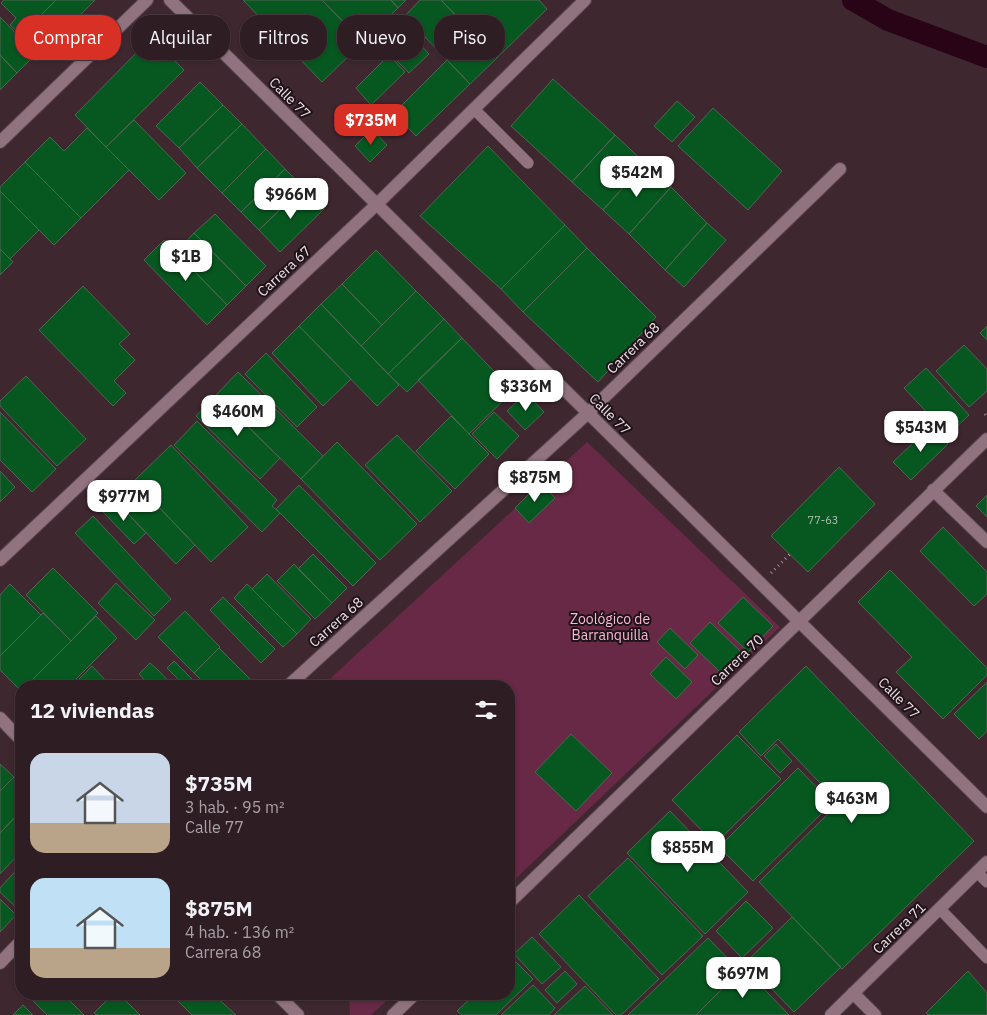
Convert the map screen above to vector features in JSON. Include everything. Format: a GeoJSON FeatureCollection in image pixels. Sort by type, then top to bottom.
{"type":"FeatureCollection","features":[{"type":"Feature","properties":{"kind":"street"},"geometry":{"type":"LineString","coordinates":[[0,142],[147,0]]}},
{"type":"Feature","properties":{"kind":"street","name":"Calle 77"},"geometry":{"type":"LineString","coordinates":[[170,0],[987,807]]}},
{"type":"Feature","properties":{"kind":"street","name":"Carrera 67"},"geometry":{"type":"LineString","coordinates":[[0,560],[377,204],[585,0]]}},
{"type":"Feature","properties":{"kind":"street","name":"Carrera 68"},"geometry":{"type":"LineString","coordinates":[[295,680],[588,412],[840,169]]}},
{"type":"Feature","properties":{"kind":"street","name":"Carrera 70"},"geometry":{"type":"LineString","coordinates":[[515,897],[987,439]]}},
{"type":"Feature","properties":{"kind":"street"},"geometry":{"type":"LineString","coordinates":[[933,490],[987,542]]}},
{"type":"Feature","properties":{"kind":"street"},"geometry":{"type":"LineString","coordinates":[[0,718],[15,734]]}},
{"type":"Feature","properties":{"kind":"street","name":"Carrera 71"},"geometry":{"type":"LineString","coordinates":[[831,1015],[987,862]]}},
{"type":"Feature","properties":{"kind":"street"},"geometry":{"type":"LineString","coordinates":[[0,963],[15,947]]}},
{"type":"Feature","properties":{"kind":"street"},"geometry":{"type":"LineString","coordinates":[[853,994],[874,1015]]}},
{"type":"Feature","properties":{"kind":"street"},"geometry":{"type":"LineString","coordinates":[[283,1000],[298,1015]]}},
{"type":"Feature","properties":{"kind":"street"},"geometry":{"type":"LineString","coordinates":[[393,1015],[409,1000]]}},
{"type":"Feature","properties":{"kind":"lane"},"geometry":{"type":"LineString","coordinates":[[474,109],[528,163]]}},
{"type":"Feature","properties":{"kind":"lane"},"geometry":{"type":"LineString","coordinates":[[977,872],[987,882]]}},
{"type":"Feature","properties":{"kind":"lane"},"geometry":{"type":"LineString","coordinates":[[940,909],[987,958]]}},
{"type":"Feature","properties":{"kind":"path"},"geometry":{"type":"LineString","coordinates":[[761,583],[790,554]]}},
{"type":"Feature","properties":{"kind":"green space","name":"Zoológico de Barranquilla"},"geometry":{"type":"Polygon","coordinates":[[[587,442],[780,627],[515,879],[515,680],[329,680],[587,442]]]}},
{"type":"Feature","properties":{"kind":"green space"},"geometry":{"type":"Polygon","coordinates":[[[349,1000],[387,1000],[371,1015],[350,1015],[349,1000]]]}},
{"type":"Feature","properties":{"kind":"building"},"geometry":{"type":"Polygon","coordinates":[[[4,0],[56,0],[41,15],[15,15],[15,17],[1,3],[4,0]]]}},
{"type":"Feature","properties":{"kind":"building"},"geometry":{"type":"Polygon","coordinates":[[[56,0],[95,0],[80,15],[41,15],[56,0]]]}},
{"type":"Feature","properties":{"kind":"building"},"geometry":{"type":"Polygon","coordinates":[[[243,0],[322,0],[337,15],[337,60],[345,60],[322,82],[301,60],[327,60],[327,15],[257,15],[243,0]]]}},
{"type":"Feature","properties":{"kind":"building"},"geometry":{"type":"Polygon","coordinates":[[[322,0],[391,0],[398,8],[391,15],[337,15],[322,0]]]}},
{"type":"Feature","properties":{"kind":"building"},"geometry":{"type":"Polygon","coordinates":[[[391,0],[406,0],[398,8],[391,0]]]}},
{"type":"Feature","properties":{"kind":"building"},"geometry":{"type":"Polygon","coordinates":[[[420,0],[441,0],[455,15],[434,15],[434,46],[424,36],[424,15],[406,15],[420,0]]]}},
{"type":"Feature","properties":{"kind":"building"},"geometry":{"type":"Polygon","coordinates":[[[441,0],[539,0],[547,9],[505,50],[505,15],[455,15],[441,0]]]}},
{"type":"Feature","properties":{"kind":"building"},"geometry":{"type":"Polygon","coordinates":[[[0,17],[15,32],[15,60],[30,60],[17,73],[0,55],[0,17]]]}},
{"type":"Feature","properties":{"kind":"building"},"geometry":{"type":"Polygon","coordinates":[[[15,19],[15,30],[10,25],[15,19]]]}},
{"type":"Feature","properties":{"kind":"building"},"geometry":{"type":"Polygon","coordinates":[[[424,49],[429,54],[424,59],[424,49]]]}},
{"type":"Feature","properties":{"kind":"building"},"geometry":{"type":"Polygon","coordinates":[[[0,55],[17,73],[0,90],[0,55]]]}},
{"type":"Feature","properties":{"kind":"building"},"geometry":{"type":"Polygon","coordinates":[[[131,58],[131,60],[174,60],[184,70],[106,147],[75,115],[131,58]]]}},
{"type":"Feature","properties":{"kind":"building"},"geometry":{"type":"Polygon","coordinates":[[[384,60],[394,60],[405,72],[371,105],[356,88],[384,60]]]}},
{"type":"Feature","properties":{"kind":"building"},"geometry":{"type":"Polygon","coordinates":[[[396,60],[423,60],[409,73],[396,60]]]}},
{"type":"Feature","properties":{"kind":"building"},"geometry":{"type":"Polygon","coordinates":[[[447,60],[495,60],[470,84],[447,60]]]}},
{"type":"Feature","properties":{"kind":"building"},"geometry":{"type":"Polygon","coordinates":[[[447,60],[470,84],[416,136],[394,113],[447,60]]]}},
{"type":"Feature","properties":{"kind":"building"},"geometry":{"type":"Polygon","coordinates":[[[553,79],[615,135],[572,182],[511,126],[553,79]]]}},
{"type":"Feature","properties":{"kind":"building"},"geometry":{"type":"Polygon","coordinates":[[[200,82],[223,105],[179,148],[156,126],[200,82]]]}},
{"type":"Feature","properties":{"kind":"building"},"geometry":{"type":"Polygon","coordinates":[[[677,101],[695,117],[672,142],[654,126],[677,101]]]}},
{"type":"Feature","properties":{"kind":"building"},"geometry":{"type":"Polygon","coordinates":[[[223,105],[242,124],[197,168],[179,148],[223,105]]]}},
{"type":"Feature","properties":{"kind":"building"},"geometry":{"type":"Polygon","coordinates":[[[713,108],[782,171],[748,210],[678,146],[713,108]]]}},
{"type":"Feature","properties":{"kind":"building"},"geometry":{"type":"Polygon","coordinates":[[[134,120],[186,173],[159,200],[106,147],[134,120]]]}},
{"type":"Feature","properties":{"kind":"building"},"geometry":{"type":"Polygon","coordinates":[[[242,124],[266,149],[222,193],[197,168],[242,124]]]}},
{"type":"Feature","properties":{"kind":"building"},"geometry":{"type":"Polygon","coordinates":[[[87,128],[129,170],[81,218],[25,162],[50,137],[64,151],[87,128]]]}},
{"type":"Feature","properties":{"kind":"building"},"geometry":{"type":"Polygon","coordinates":[[[372,129],[387,145],[370,162],[355,146],[372,129]]]}},
{"type":"Feature","properties":{"kind":"building"},"geometry":{"type":"Polygon","coordinates":[[[615,135],[645,163],[603,210],[572,182],[615,135]]]}},
{"type":"Feature","properties":{"kind":"building"},"geometry":{"type":"Polygon","coordinates":[[[488,146],[565,225],[501,289],[420,216],[488,146]]]}},
{"type":"Feature","properties":{"kind":"building"},"geometry":{"type":"Polygon","coordinates":[[[266,149],[285,169],[241,212],[222,193],[266,149]]]}},
{"type":"Feature","properties":{"kind":"building"},"geometry":{"type":"Polygon","coordinates":[[[25,162],[81,218],[54,245],[0,191],[0,187],[25,162]]]}},
{"type":"Feature","properties":{"kind":"building"},"geometry":{"type":"Polygon","coordinates":[[[645,163],[671,187],[629,234],[603,210],[645,163]]]}},
{"type":"Feature","properties":{"kind":"building"},"geometry":{"type":"Polygon","coordinates":[[[285,169],[303,187],[259,230],[241,212],[285,169]]]}},
{"type":"Feature","properties":{"kind":"building"},"geometry":{"type":"Polygon","coordinates":[[[303,187],[324,209],[280,252],[259,230],[303,187]]]}},
{"type":"Feature","properties":{"kind":"building"},"geometry":{"type":"Polygon","coordinates":[[[671,187],[707,223],[665,270],[629,234],[671,187]]]}},
{"type":"Feature","properties":{"kind":"building"},"geometry":{"type":"Polygon","coordinates":[[[0,191],[39,230],[10,259],[0,249],[0,191]]]}},
{"type":"Feature","properties":{"kind":"building"},"geometry":{"type":"Polygon","coordinates":[[[215,214],[266,266],[246,286],[194,233],[215,214]]]}},
{"type":"Feature","properties":{"kind":"building"},"geometry":{"type":"Polygon","coordinates":[[[707,223],[726,240],[684,287],[665,270],[707,223]]]}},
{"type":"Feature","properties":{"kind":"building"},"geometry":{"type":"Polygon","coordinates":[[[565,225],[587,248],[523,312],[501,289],[565,225]]]}},
{"type":"Feature","properties":{"kind":"building"},"geometry":{"type":"Polygon","coordinates":[[[194,233],[246,286],[227,305],[176,252],[194,233]]]}},
{"type":"Feature","properties":{"kind":"building"},"geometry":{"type":"Polygon","coordinates":[[[164,240],[227,305],[207,325],[144,260],[164,240]]]}},
{"type":"Feature","properties":{"kind":"building"},"geometry":{"type":"Polygon","coordinates":[[[587,248],[656,317],[598,382],[523,312],[587,248]]]}},
{"type":"Feature","properties":{"kind":"building"},"geometry":{"type":"Polygon","coordinates":[[[0,249],[13,262],[0,275],[0,249]]]}},
{"type":"Feature","properties":{"kind":"building"},"geometry":{"type":"Polygon","coordinates":[[[376,250],[416,291],[382,325],[342,284],[376,250]]]}},
{"type":"Feature","properties":{"kind":"building"},"geometry":{"type":"Polygon","coordinates":[[[342,284],[382,325],[361,346],[321,304],[342,284]]]}},
{"type":"Feature","properties":{"kind":"building"},"geometry":{"type":"Polygon","coordinates":[[[83,286],[130,334],[119,344],[135,360],[114,381],[126,393],[113,406],[39,330],[83,286]]]}},
{"type":"Feature","properties":{"kind":"building"},"geometry":{"type":"Polygon","coordinates":[[[416,291],[444,319],[388,374],[361,346],[416,291]]]}},
{"type":"Feature","properties":{"kind":"building"},"geometry":{"type":"Polygon","coordinates":[[[321,304],[399,385],[377,406],[299,326],[321,304]]]}},
{"type":"Feature","properties":{"kind":"building"},"geometry":{"type":"Polygon","coordinates":[[[444,319],[462,338],[407,392],[388,374],[444,319]]]}},
{"type":"Feature","properties":{"kind":"building"},"geometry":{"type":"Polygon","coordinates":[[[299,326],[351,379],[323,406],[272,353],[299,326]]]}},
{"type":"Feature","properties":{"kind":"building"},"geometry":{"type":"Polygon","coordinates":[[[987,326],[987,340],[980,333],[987,326]]]}},
{"type":"Feature","properties":{"kind":"building"},"geometry":{"type":"Polygon","coordinates":[[[462,338],[513,391],[469,434],[418,380],[462,338]]]}},
{"type":"Feature","properties":{"kind":"building"},"geometry":{"type":"Polygon","coordinates":[[[964,345],[987,369],[987,391],[969,407],[936,371],[964,345]]]}},
{"type":"Feature","properties":{"kind":"building"},"geometry":{"type":"Polygon","coordinates":[[[266,353],[317,407],[297,427],[245,374],[266,353]]]}},
{"type":"Feature","properties":{"kind":"building"},"geometry":{"type":"Polygon","coordinates":[[[926,368],[969,415],[948,435],[904,388],[926,368]]]}},
{"type":"Feature","properties":{"kind":"building"},"geometry":{"type":"Polygon","coordinates":[[[238,372],[323,456],[301,479],[216,395],[238,372]]]}},
{"type":"Feature","properties":{"kind":"building"},"geometry":{"type":"Polygon","coordinates":[[[26,376],[86,439],[57,466],[0,406],[0,401],[26,376]]]}},
{"type":"Feature","properties":{"kind":"building"},"geometry":{"type":"Polygon","coordinates":[[[526,393],[544,412],[525,430],[507,411],[526,393]]]}},
{"type":"Feature","properties":{"kind":"building"},"geometry":{"type":"Polygon","coordinates":[[[216,395],[280,458],[260,479],[196,416],[216,395]]]}},
{"type":"Feature","properties":{"kind":"building"},"geometry":{"type":"Polygon","coordinates":[[[0,412],[56,469],[32,492],[0,460],[0,412]]]}},
{"type":"Feature","properties":{"kind":"building"},"geometry":{"type":"Polygon","coordinates":[[[494,412],[519,436],[497,459],[472,434],[494,412]]]}},
{"type":"Feature","properties":{"kind":"building"},"geometry":{"type":"Polygon","coordinates":[[[451,416],[489,454],[455,489],[416,451],[451,416]]]}},
{"type":"Feature","properties":{"kind":"building"},"geometry":{"type":"Polygon","coordinates":[[[197,421],[277,500],[272,506],[280,513],[262,532],[174,445],[197,421]]]}},
{"type":"Feature","properties":{"kind":"building"},"geometry":{"type":"Polygon","coordinates":[[[931,426],[948,444],[911,480],[893,462],[931,426]]]}},
{"type":"Feature","properties":{"kind":"building"},"geometry":{"type":"Polygon","coordinates":[[[397,435],[452,491],[420,522],[365,465],[397,435]]]}},
{"type":"Feature","properties":{"kind":"building"},"geometry":{"type":"Polygon","coordinates":[[[337,442],[417,524],[380,560],[301,479],[337,442]]]}},
{"type":"Feature","properties":{"kind":"building"},"geometry":{"type":"Polygon","coordinates":[[[171,445],[248,527],[211,562],[134,481],[171,445]]]}},
{"type":"Feature","properties":{"kind":"building"},"geometry":{"type":"Polygon","coordinates":[[[839,467],[875,504],[808,572],[771,536],[839,467]]]}},
{"type":"Feature","properties":{"kind":"building"},"geometry":{"type":"Polygon","coordinates":[[[0,471],[15,487],[0,502],[0,471]]]}},
{"type":"Feature","properties":{"kind":"building"},"geometry":{"type":"Polygon","coordinates":[[[134,481],[195,545],[176,564],[114,499],[134,481]]]}},
{"type":"Feature","properties":{"kind":"building"},"geometry":{"type":"Polygon","coordinates":[[[540,483],[555,498],[529,523],[515,508],[540,483]]]}},
{"type":"Feature","properties":{"kind":"building"},"geometry":{"type":"Polygon","coordinates":[[[299,485],[376,563],[353,586],[276,509],[299,485]]]}},
{"type":"Feature","properties":{"kind":"building"},"geometry":{"type":"Polygon","coordinates":[[[987,495],[987,517],[976,506],[987,495]]]}},
{"type":"Feature","properties":{"kind":"building"},"geometry":{"type":"Polygon","coordinates":[[[114,499],[146,533],[134,544],[102,511],[114,499]]]}},
{"type":"Feature","properties":{"kind":"building"},"geometry":{"type":"Polygon","coordinates":[[[93,516],[171,599],[154,616],[75,533],[93,516]]]}},
{"type":"Feature","properties":{"kind":"building"},"geometry":{"type":"Polygon","coordinates":[[[943,527],[987,572],[987,594],[974,606],[920,551],[943,527]]]}},
{"type":"Feature","properties":{"kind":"building"},"geometry":{"type":"Polygon","coordinates":[[[313,554],[347,588],[332,603],[298,569],[313,554]]]}},
{"type":"Feature","properties":{"kind":"building"},"geometry":{"type":"Polygon","coordinates":[[[294,564],[332,603],[315,619],[277,581],[294,564]]]}},
{"type":"Feature","properties":{"kind":"building"},"geometry":{"type":"Polygon","coordinates":[[[53,568],[98,613],[71,641],[26,595],[53,568]]]}},
{"type":"Feature","properties":{"kind":"building"},"geometry":{"type":"Polygon","coordinates":[[[890,570],[987,668],[987,675],[943,719],[896,672],[912,657],[858,602],[890,570]]]}},
{"type":"Feature","properties":{"kind":"building"},"geometry":{"type":"Polygon","coordinates":[[[267,574],[311,619],[297,634],[252,589],[267,574]]]}},
{"type":"Feature","properties":{"kind":"building"},"geometry":{"type":"Polygon","coordinates":[[[116,583],[155,620],[136,640],[98,603],[116,583]]]}},
{"type":"Feature","properties":{"kind":"building"},"geometry":{"type":"Polygon","coordinates":[[[10,584],[41,615],[0,656],[0,595],[10,584]]]}},
{"type":"Feature","properties":{"kind":"building"},"geometry":{"type":"Polygon","coordinates":[[[247,584],[297,634],[283,647],[234,598],[247,584]]]}},
{"type":"Feature","properties":{"kind":"building"},"geometry":{"type":"Polygon","coordinates":[[[223,597],[275,649],[261,663],[210,610],[223,597]]]}},
{"type":"Feature","properties":{"kind":"building"},"geometry":{"type":"Polygon","coordinates":[[[743,597],[773,626],[748,652],[718,623],[743,597]]]}},
{"type":"Feature","properties":{"kind":"building"},"geometry":{"type":"Polygon","coordinates":[[[185,611],[220,647],[194,673],[158,637],[185,611]]]}},
{"type":"Feature","properties":{"kind":"building"},"geometry":{"type":"Polygon","coordinates":[[[43,613],[71,641],[32,680],[15,680],[15,685],[0,670],[0,656],[43,613]]]}},
{"type":"Feature","properties":{"kind":"building"},"geometry":{"type":"Polygon","coordinates":[[[96,616],[117,638],[75,680],[32,680],[96,616]]]}},
{"type":"Feature","properties":{"kind":"building"},"geometry":{"type":"Polygon","coordinates":[[[710,622],[741,652],[721,673],[690,643],[710,622]]]}},
{"type":"Feature","properties":{"kind":"building"},"geometry":{"type":"Polygon","coordinates":[[[670,628],[698,655],[685,669],[657,642],[670,628]]]}},
{"type":"Feature","properties":{"kind":"building"},"geometry":{"type":"Polygon","coordinates":[[[219,648],[251,680],[201,680],[194,673],[219,648]]]}},
{"type":"Feature","properties":{"kind":"building"},"geometry":{"type":"Polygon","coordinates":[[[666,657],[692,682],[676,699],[650,674],[666,657]]]}},
{"type":"Feature","properties":{"kind":"building"},"geometry":{"type":"Polygon","coordinates":[[[174,661],[193,680],[179,680],[167,668],[174,661]]]}},
{"type":"Feature","properties":{"kind":"building"},"geometry":{"type":"Polygon","coordinates":[[[150,663],[167,680],[144,680],[139,674],[150,663]]]}},
{"type":"Feature","properties":{"kind":"building"},"geometry":{"type":"Polygon","coordinates":[[[92,666],[105,680],[78,680],[92,666]]]}},
{"type":"Feature","properties":{"kind":"building"},"geometry":{"type":"Polygon","coordinates":[[[806,666],[974,841],[842,969],[759,882],[839,803],[778,739],[761,756],[739,732],[806,666]]]}},
{"type":"Feature","properties":{"kind":"building"},"geometry":{"type":"Polygon","coordinates":[[[987,682],[987,731],[979,739],[954,714],[987,682]]]}},
{"type":"Feature","properties":{"kind":"building"},"geometry":{"type":"Polygon","coordinates":[[[571,734],[612,773],[576,811],[535,772],[571,734]]]}},
{"type":"Feature","properties":{"kind":"building"},"geometry":{"type":"Polygon","coordinates":[[[737,735],[781,779],[715,844],[672,800],[737,735]]]}},
{"type":"Feature","properties":{"kind":"building"},"geometry":{"type":"Polygon","coordinates":[[[776,744],[792,761],[780,773],[764,756],[776,744]]]}},
{"type":"Feature","properties":{"kind":"building"},"geometry":{"type":"Polygon","coordinates":[[[0,764],[14,777],[0,791],[0,764]]]}},
{"type":"Feature","properties":{"kind":"building"},"geometry":{"type":"Polygon","coordinates":[[[798,768],[832,803],[753,881],[719,847],[798,768]]]}},
{"type":"Feature","properties":{"kind":"building"},"geometry":{"type":"Polygon","coordinates":[[[15,778],[15,817],[0,833],[0,791],[15,778]]]}},
{"type":"Feature","properties":{"kind":"building"},"geometry":{"type":"Polygon","coordinates":[[[670,811],[748,892],[705,934],[627,853],[670,811]]]}},
{"type":"Feature","properties":{"kind":"building"},"geometry":{"type":"Polygon","coordinates":[[[15,817],[15,858],[0,874],[0,833],[15,817]]]}},
{"type":"Feature","properties":{"kind":"building"},"geometry":{"type":"Polygon","coordinates":[[[628,858],[703,936],[662,975],[588,896],[628,858]]]}},
{"type":"Feature","properties":{"kind":"building"},"geometry":{"type":"Polygon","coordinates":[[[15,872],[15,906],[0,892],[0,888],[15,872]]]}},
{"type":"Feature","properties":{"kind":"building"},"geometry":{"type":"Polygon","coordinates":[[[579,895],[659,979],[621,1015],[616,1015],[539,934],[579,895]]]}},
{"type":"Feature","properties":{"kind":"building"},"geometry":{"type":"Polygon","coordinates":[[[0,899],[15,916],[0,932],[0,899]]]}},
{"type":"Feature","properties":{"kind":"building"},"geometry":{"type":"Polygon","coordinates":[[[746,901],[773,928],[742,958],[716,931],[746,901]]]}},
{"type":"Feature","properties":{"kind":"building"},"geometry":{"type":"Polygon","coordinates":[[[792,917],[841,967],[794,1012],[746,962],[792,917]]]}},
{"type":"Feature","properties":{"kind":"building"},"geometry":{"type":"Polygon","coordinates":[[[532,937],[561,967],[542,984],[515,953],[532,937]]]}},
{"type":"Feature","properties":{"kind":"building"},"geometry":{"type":"Polygon","coordinates":[[[708,938],[740,971],[696,1015],[628,1015],[708,938]]]}},
{"type":"Feature","properties":{"kind":"building"},"geometry":{"type":"Polygon","coordinates":[[[515,961],[533,979],[515,997],[515,961]]]}},
{"type":"Feature","properties":{"kind":"building"},"geometry":{"type":"Polygon","coordinates":[[[744,968],[789,1015],[696,1015],[740,971],[744,968]]]}},
{"type":"Feature","properties":{"kind":"building"},"geometry":{"type":"Polygon","coordinates":[[[565,971],[577,984],[557,1003],[545,990],[565,971]]]}},
{"type":"Feature","properties":{"kind":"building"},"geometry":{"type":"Polygon","coordinates":[[[968,971],[987,993],[987,1015],[928,1015],[926,1013],[968,971]]]}},
{"type":"Feature","properties":{"kind":"building"},"geometry":{"type":"Polygon","coordinates":[[[533,985],[555,1008],[549,1015],[501,1015],[533,985]]]}},
{"type":"Feature","properties":{"kind":"building"},"geometry":{"type":"Polygon","coordinates":[[[585,986],[613,1015],[554,1015],[585,986]]]}},
{"type":"Feature","properties":{"kind":"building"},"geometry":{"type":"Polygon","coordinates":[[[32,1000],[69,1000],[84,1015],[47,1015],[32,1000]]]}},
{"type":"Feature","properties":{"kind":"building"},"geometry":{"type":"Polygon","coordinates":[[[107,1000],[125,1000],[140,1015],[96,1015],[94,1013],[107,1000]]]}},
{"type":"Feature","properties":{"kind":"building"},"geometry":{"type":"Polygon","coordinates":[[[177,1000],[220,1000],[236,1015],[192,1015],[177,1000]]]}},
{"type":"Feature","properties":{"kind":"building"},"geometry":{"type":"Polygon","coordinates":[[[469,1000],[511,1000],[496,1015],[462,1015],[457,1011],[469,1000]]]}},
{"type":"Feature","properties":{"kind":"building"},"geometry":{"type":"Polygon","coordinates":[[[23,1005],[33,1015],[13,1015],[23,1005]]]}},
{"type":"Feature","properties":{"kind":"waterway"},"geometry":{"type":"LineString","coordinates":[[853,0],[888,20],[987,57]]}}]}
